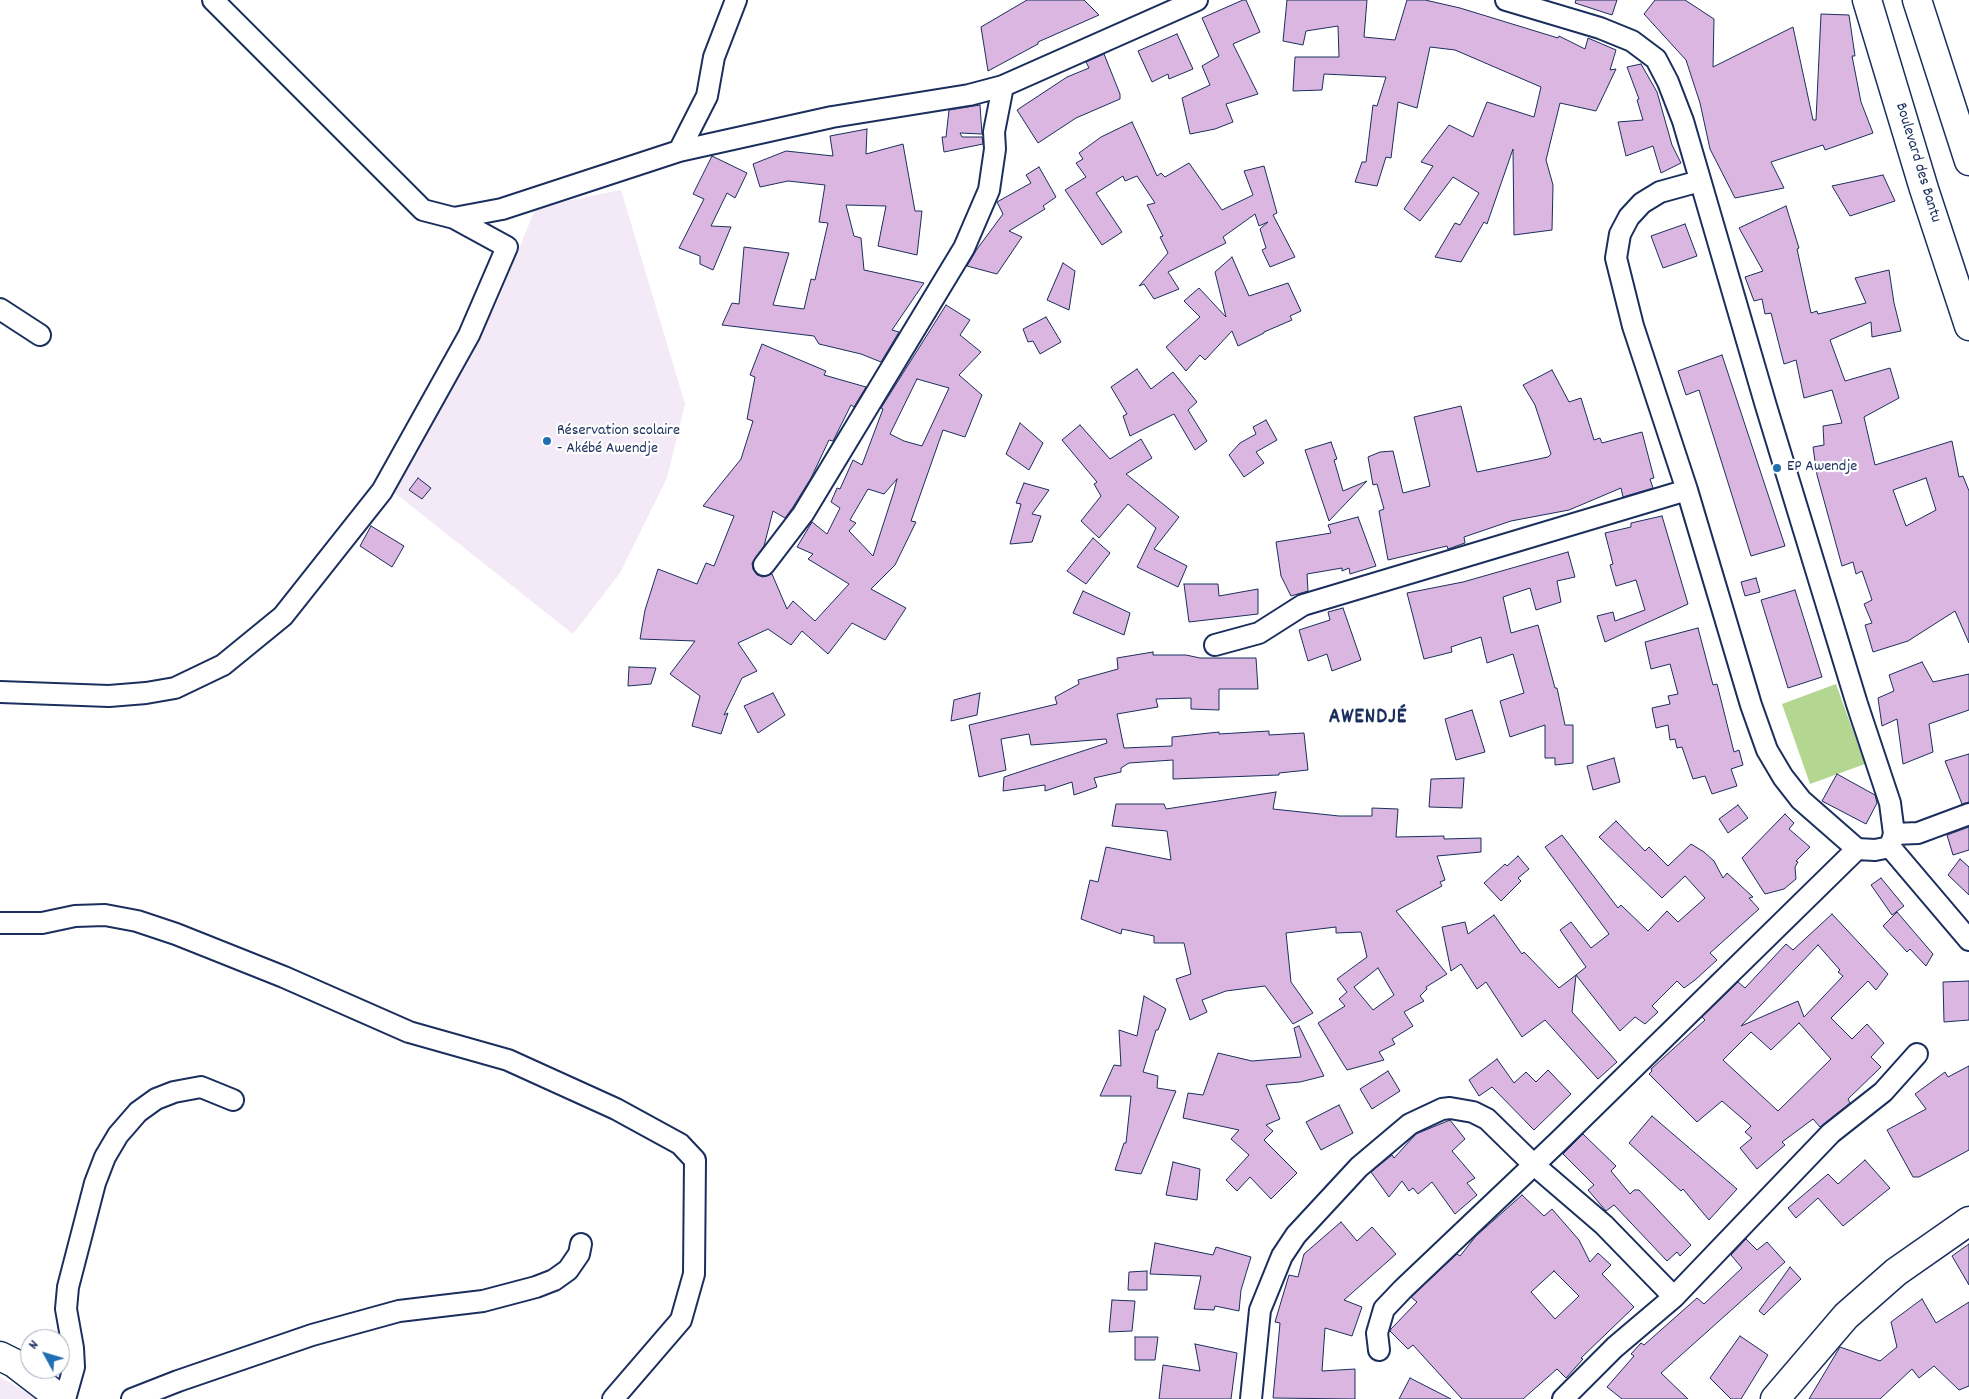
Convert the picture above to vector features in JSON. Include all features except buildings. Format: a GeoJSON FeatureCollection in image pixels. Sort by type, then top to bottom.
{"type":"FeatureCollection","features":[{"type":"Feature","properties":{"kind":"main road","name":"Boulevard des Bantu"},"geometry":{"type":"LineString","coordinates":[[1867,0],[1921,180],[1969,326]]}},
{"type":"Feature","properties":{"kind":"main road"},"geometry":{"type":"LineString","coordinates":[[1917,0],[1969,161]]}},
{"type":"Feature","properties":{"kind":"main road"},"geometry":{"type":"LineString","coordinates":[[1775,1399],[1846,1316],[1896,1272],[1969,1221]]}},
{"type":"Feature","properties":{"kind":"main road"},"geometry":{"type":"LineString","coordinates":[[0,1356],[14,1363],[63,1399]]}},
{"type":"Feature","properties":{"kind":"street"},"geometry":{"type":"LineString","coordinates":[[0,692],[109,696],[175,688],[223,665],[283,616],[382,491],[469,335],[507,247],[454,218],[423,210],[213,0]]}},
{"type":"Feature","properties":{"kind":"street"},"geometry":{"type":"LineString","coordinates":[[679,151],[707,96],[714,57],[736,0]]}},
{"type":"Feature","properties":{"kind":"street"},"geometry":{"type":"LineString","coordinates":[[454,218],[502,209],[679,151],[832,117],[969,95],[1003,86],[1197,0]]}},
{"type":"Feature","properties":{"kind":"street"},"geometry":{"type":"LineString","coordinates":[[1506,0],[1600,28],[1632,41],[1656,59],[1668,82],[1684,121],[1766,406],[1857,704],[1881,770],[1890,803],[1892,841],[1969,940]]}},
{"type":"Feature","properties":{"kind":"street"},"geometry":{"type":"LineString","coordinates":[[764,564],[803,514],[964,248],[989,190],[995,149],[994,132],[1003,86]]}},
{"type":"Feature","properties":{"kind":"street"},"geometry":{"type":"LineString","coordinates":[[1700,181],[1660,192],[1642,203],[1629,217],[1620,234],[1616,258],[1633,326],[1687,490],[1751,705],[1767,750],[1783,778],[1802,800],[1857,849],[1874,850],[1892,841],[1969,814]]}},
{"type":"Feature","properties":{"kind":"street"},"geometry":{"type":"LineString","coordinates":[[0,309],[40,335]]}},
{"type":"Feature","properties":{"kind":"street"},"geometry":{"type":"LineString","coordinates":[[1215,645],[1259,633],[1302,605],[1687,490]]}},
{"type":"Feature","properties":{"kind":"street"},"geometry":{"type":"LineString","coordinates":[[1378,1350],[1377,1333],[1384,1310],[1402,1289],[1857,849]]}},
{"type":"Feature","properties":{"kind":"street"},"geometry":{"type":"LineString","coordinates":[[0,924],[42,923],[75,916],[105,915],[137,921],[176,934],[284,977],[409,1032],[508,1060],[616,1108],[680,1144],[696,1160],[694,1274],[681,1320],[613,1399]]}},
{"type":"Feature","properties":{"kind":"street"},"geometry":{"type":"LineString","coordinates":[[1563,1399],[1615,1347],[1674,1297],[1831,1133],[1883,1092],[1917,1054]]}},
{"type":"Feature","properties":{"kind":"street"},"geometry":{"type":"LineString","coordinates":[[63,1399],[74,1367],[73,1348],[66,1309],[68,1287],[95,1183],[104,1157],[118,1134],[138,1112],[156,1099],[174,1092],[201,1087],[233,1100]]}},
{"type":"Feature","properties":{"kind":"street"},"geometry":{"type":"LineString","coordinates":[[1251,1399],[1260,1310],[1282,1256],[1296,1235],[1346,1179],[1380,1148],[1410,1124],[1427,1115],[1450,1108],[1474,1112],[1486,1120],[1533,1164],[1604,1225],[1674,1297]]}},
{"type":"Feature","properties":{"kind":"street"},"geometry":{"type":"LineString","coordinates":[[132,1399],[312,1335],[399,1311],[482,1301],[536,1287],[554,1280],[568,1270],[579,1254],[581,1244]]}},
{"type":"Feature","properties":{"kind":"shaded area","name":"Réservation scolaire - Akébé Awendje"},"geometry":{"type":"Polygon","coordinates":[[[621,190],[685,404],[667,478],[620,573],[573,634],[391,490],[496,305],[536,207],[621,190]]]}},
{"type":"Feature","properties":{"kind":"shaded area"},"geometry":{"type":"Polygon","coordinates":[[[0,1377],[13,1384],[37,1399],[0,1399],[0,1377]]]}},
{"type":"Feature","properties":{"kind":"green space"},"geometry":{"type":"Polygon","coordinates":[[[1836,684],[1865,764],[1810,784],[1782,704],[1836,684]]]}},
{"type":"Feature","properties":{"kind":"place","name":"Réservation scolaire - Akébé Awendje"},"geometry":{"type":"Point","coordinates":[547,441]}},
{"type":"Feature","properties":{"kind":"place","name":"EP Awendje"},"geometry":{"type":"Point","coordinates":[1777,468]}},
{"type":"Feature","properties":{"kind":"district","name":"AWENDJÉ"},"geometry":{"type":"Point","coordinates":[1368,719]}}]}
